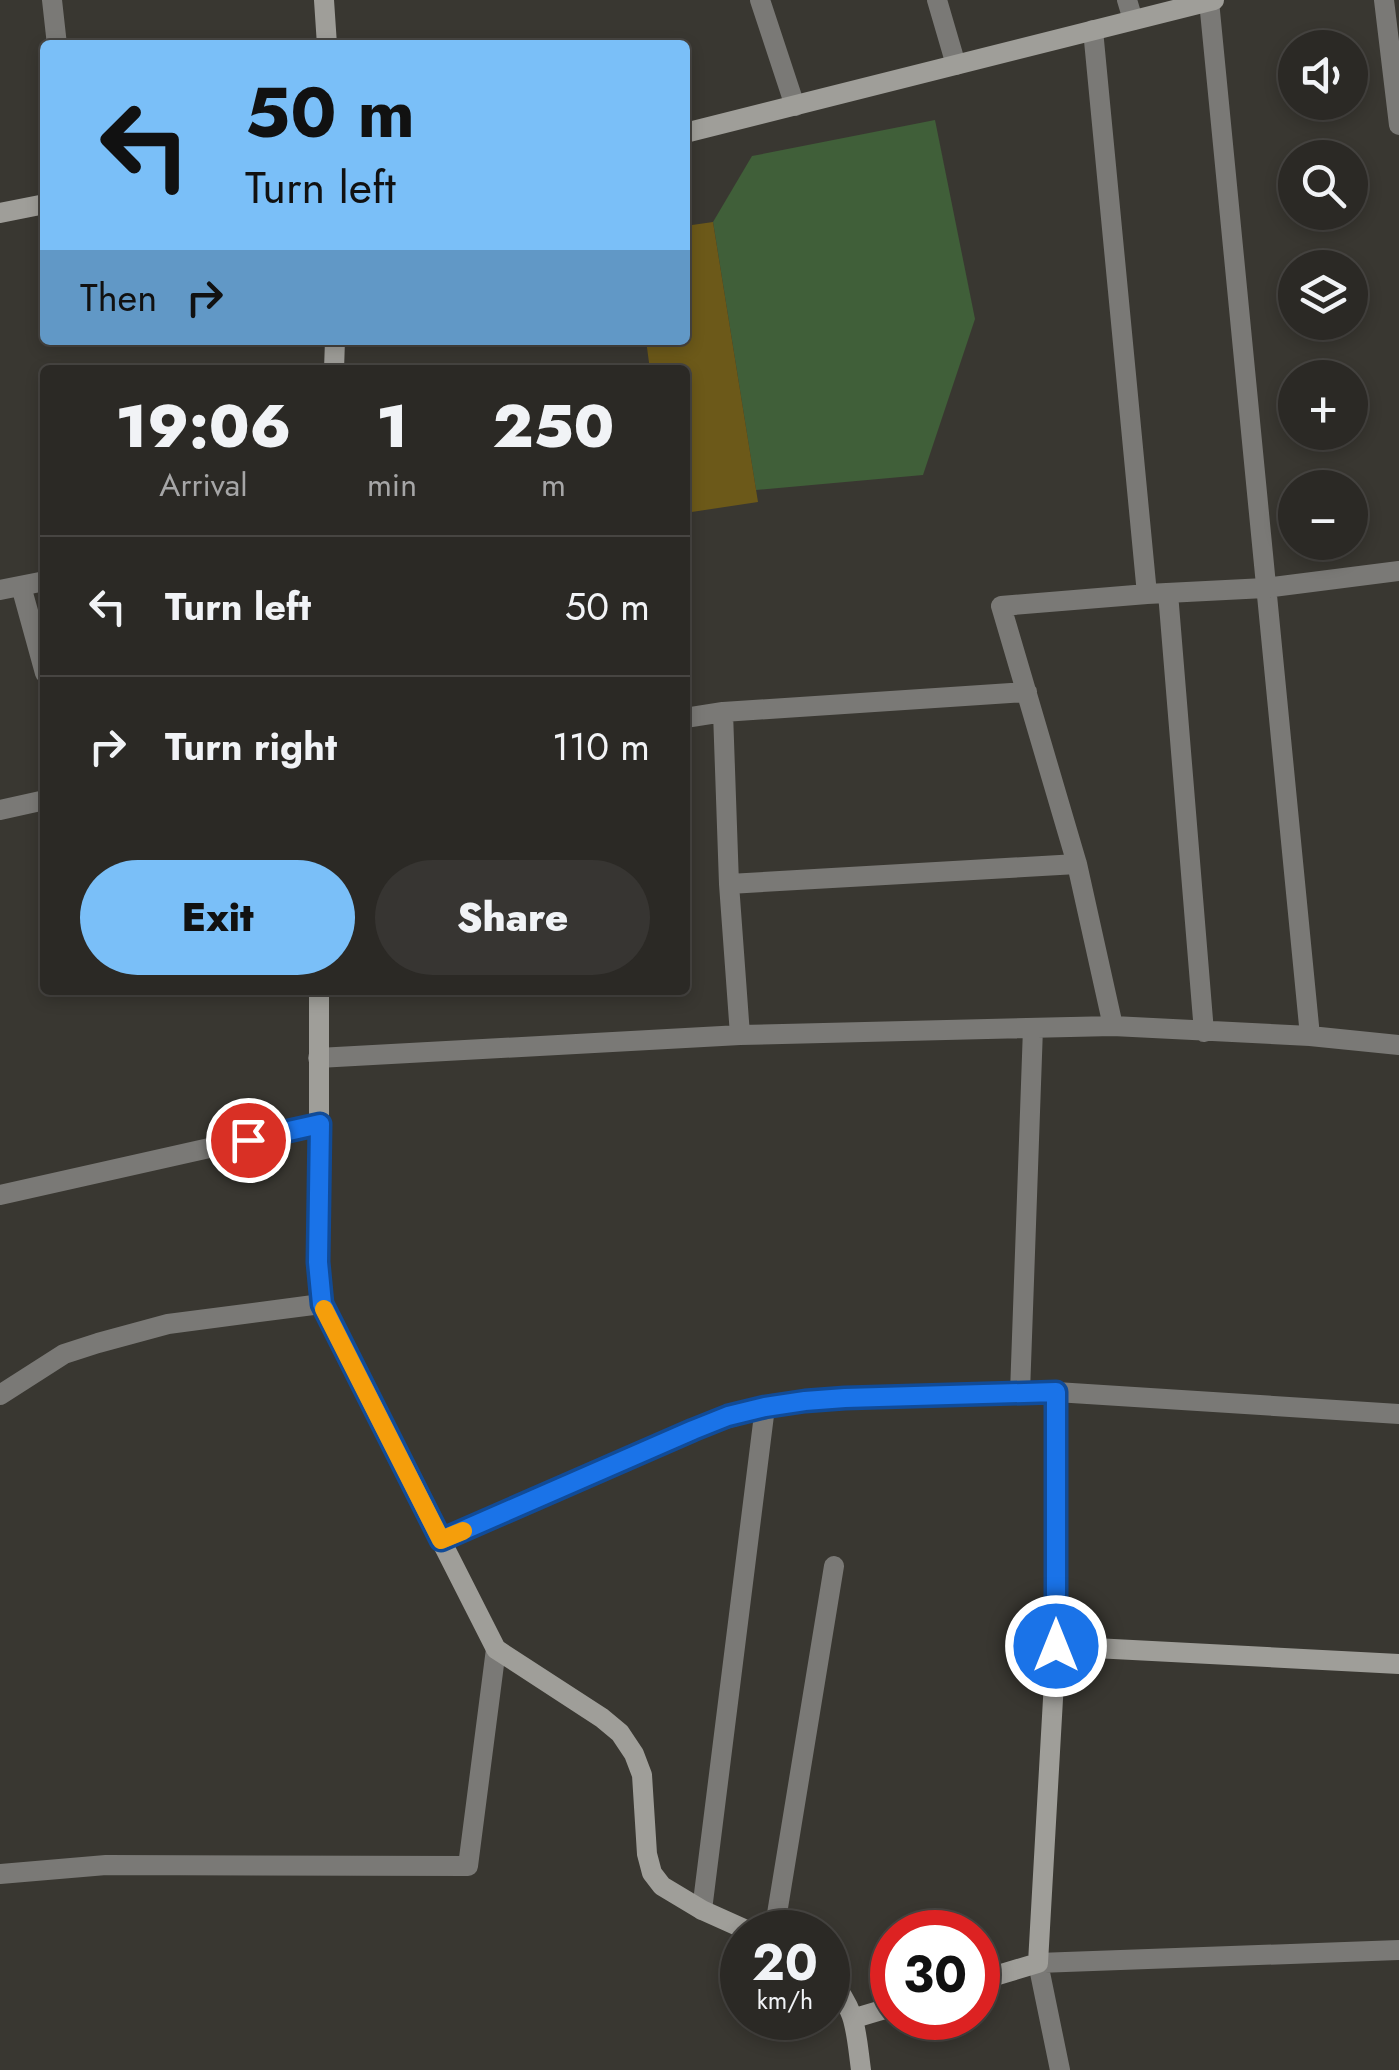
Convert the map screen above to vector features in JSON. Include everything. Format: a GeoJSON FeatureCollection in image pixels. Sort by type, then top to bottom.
{"type":"FeatureCollection","features":[{"type":"Feature","properties":{"kind":"street"},"geometry":{"type":"LineString","coordinates":[[52,0],[56,40]]}},
{"type":"Feature","properties":{"kind":"street"},"geometry":{"type":"LineString","coordinates":[[324,0],[327,40]]}},
{"type":"Feature","properties":{"kind":"street"},"geometry":{"type":"LineString","coordinates":[[760,0],[795,106]]}},
{"type":"Feature","properties":{"kind":"street"},"geometry":{"type":"LineString","coordinates":[[937,0],[956,65]]}},
{"type":"Feature","properties":{"kind":"street"},"geometry":{"type":"LineString","coordinates":[[1384,0],[1399,125]]}},
{"type":"Feature","properties":{"kind":"street"},"geometry":{"type":"LineString","coordinates":[[690,133],[1094,30],[1130,10],[1212,1],[1310,1036]]}},
{"type":"Feature","properties":{"kind":"street"},"geometry":{"type":"LineString","coordinates":[[1094,30],[1204,1032]]}},
{"type":"Feature","properties":{"kind":"street"},"geometry":{"type":"LineString","coordinates":[[0,213],[40,205]]}},
{"type":"Feature","properties":{"kind":"street"},"geometry":{"type":"LineString","coordinates":[[1113,1026],[1077,864],[1001,606],[1266,588],[1399,570]]}},
{"type":"Feature","properties":{"kind":"street"},"geometry":{"type":"LineString","coordinates":[[40,582],[10,588],[40,661]]}},
{"type":"Feature","properties":{"kind":"street"},"geometry":{"type":"LineString","coordinates":[[690,717],[1027,692]]}},
{"type":"Feature","properties":{"kind":"street"},"geometry":{"type":"LineString","coordinates":[[723,712],[729,884],[740,1035]]}},
{"type":"Feature","properties":{"kind":"street"},"geometry":{"type":"LineString","coordinates":[[0,810],[40,801]]}},
{"type":"Feature","properties":{"kind":"street"},"geometry":{"type":"LineString","coordinates":[[729,884],[1077,864]]}},
{"type":"Feature","properties":{"kind":"street"},"geometry":{"type":"LineString","coordinates":[[319,995],[318,1262],[322,1304],[496,1649],[620,1733],[642,1776],[647,1854],[652,1873],[662,1886],[720,1918]]}},
{"type":"Feature","properties":{"kind":"street"},"geometry":{"type":"LineString","coordinates":[[318,1058],[740,1035],[1113,1026],[1310,1036],[1399,1045]]}},
{"type":"Feature","properties":{"kind":"street"},"geometry":{"type":"LineString","coordinates":[[1020,1394],[1033,1028]]}},
{"type":"Feature","properties":{"kind":"street"},"geometry":{"type":"LineString","coordinates":[[0,1194],[320,1124]]}},
{"type":"Feature","properties":{"kind":"street"},"geometry":{"type":"LineString","coordinates":[[0,1395],[64,1354],[98,1342],[168,1324],[322,1304]]}},
{"type":"Feature","properties":{"kind":"street"},"geometry":{"type":"LineString","coordinates":[[1056,1392],[1056,1646],[1038,1963],[1060,2070]]}},
{"type":"Feature","properties":{"kind":"street"},"geometry":{"type":"LineString","coordinates":[[441,1540],[693,1430],[765,1407],[845,1398],[1056,1392],[1399,1414]]}},
{"type":"Feature","properties":{"kind":"street"},"geometry":{"type":"LineString","coordinates":[[702,1910],[765,1407]]}},
{"type":"Feature","properties":{"kind":"street"},"geometry":{"type":"LineString","coordinates":[[778,1910],[834,1566]]}},
{"type":"Feature","properties":{"kind":"street"},"geometry":{"type":"LineString","coordinates":[[1056,1646],[1399,1664]]}},
{"type":"Feature","properties":{"kind":"street"},"geometry":{"type":"LineString","coordinates":[[0,1874],[106,1864],[468,1866],[496,1649]]}},
{"type":"Feature","properties":{"kind":"street"},"geometry":{"type":"LineString","coordinates":[[1000,1974],[1038,1963],[1399,1950]]}},
{"type":"Feature","properties":{"kind":"street"},"geometry":{"type":"LineString","coordinates":[[850,2010],[861,2070]]}},
{"type":"Feature","properties":{"kind":"street"},"geometry":{"type":"LineString","coordinates":[[854,2018],[870,2013]]}},
{"type":"Feature","properties":{"kind":"green space"},"geometry":{"type":"Polygon","coordinates":[[[935,120],[975,319],[923,475],[756,490],[713,222],[752,156],[935,120]]]}},
{"type":"Feature","properties":{"kind":"building"},"geometry":{"type":"Polygon","coordinates":[[[713,222],[758,502],[690,512],[690,365],[649,365],[647,345],[690,345],[690,225],[713,222]]]}},
{"type":"Feature","properties":{"kind":"slow traffic"},"geometry":{"type":"LineString","coordinates":[[324,1309],[441,1540],[463,1531]]}},
{"type":"Feature","properties":{"kind":"route"},"geometry":{"type":"LineString","coordinates":[[248,1140],[320,1124],[318,1262],[322,1304],[441,1540],[693,1430],[765,1407],[845,1398],[1056,1392],[1056,1646]]}}]}
